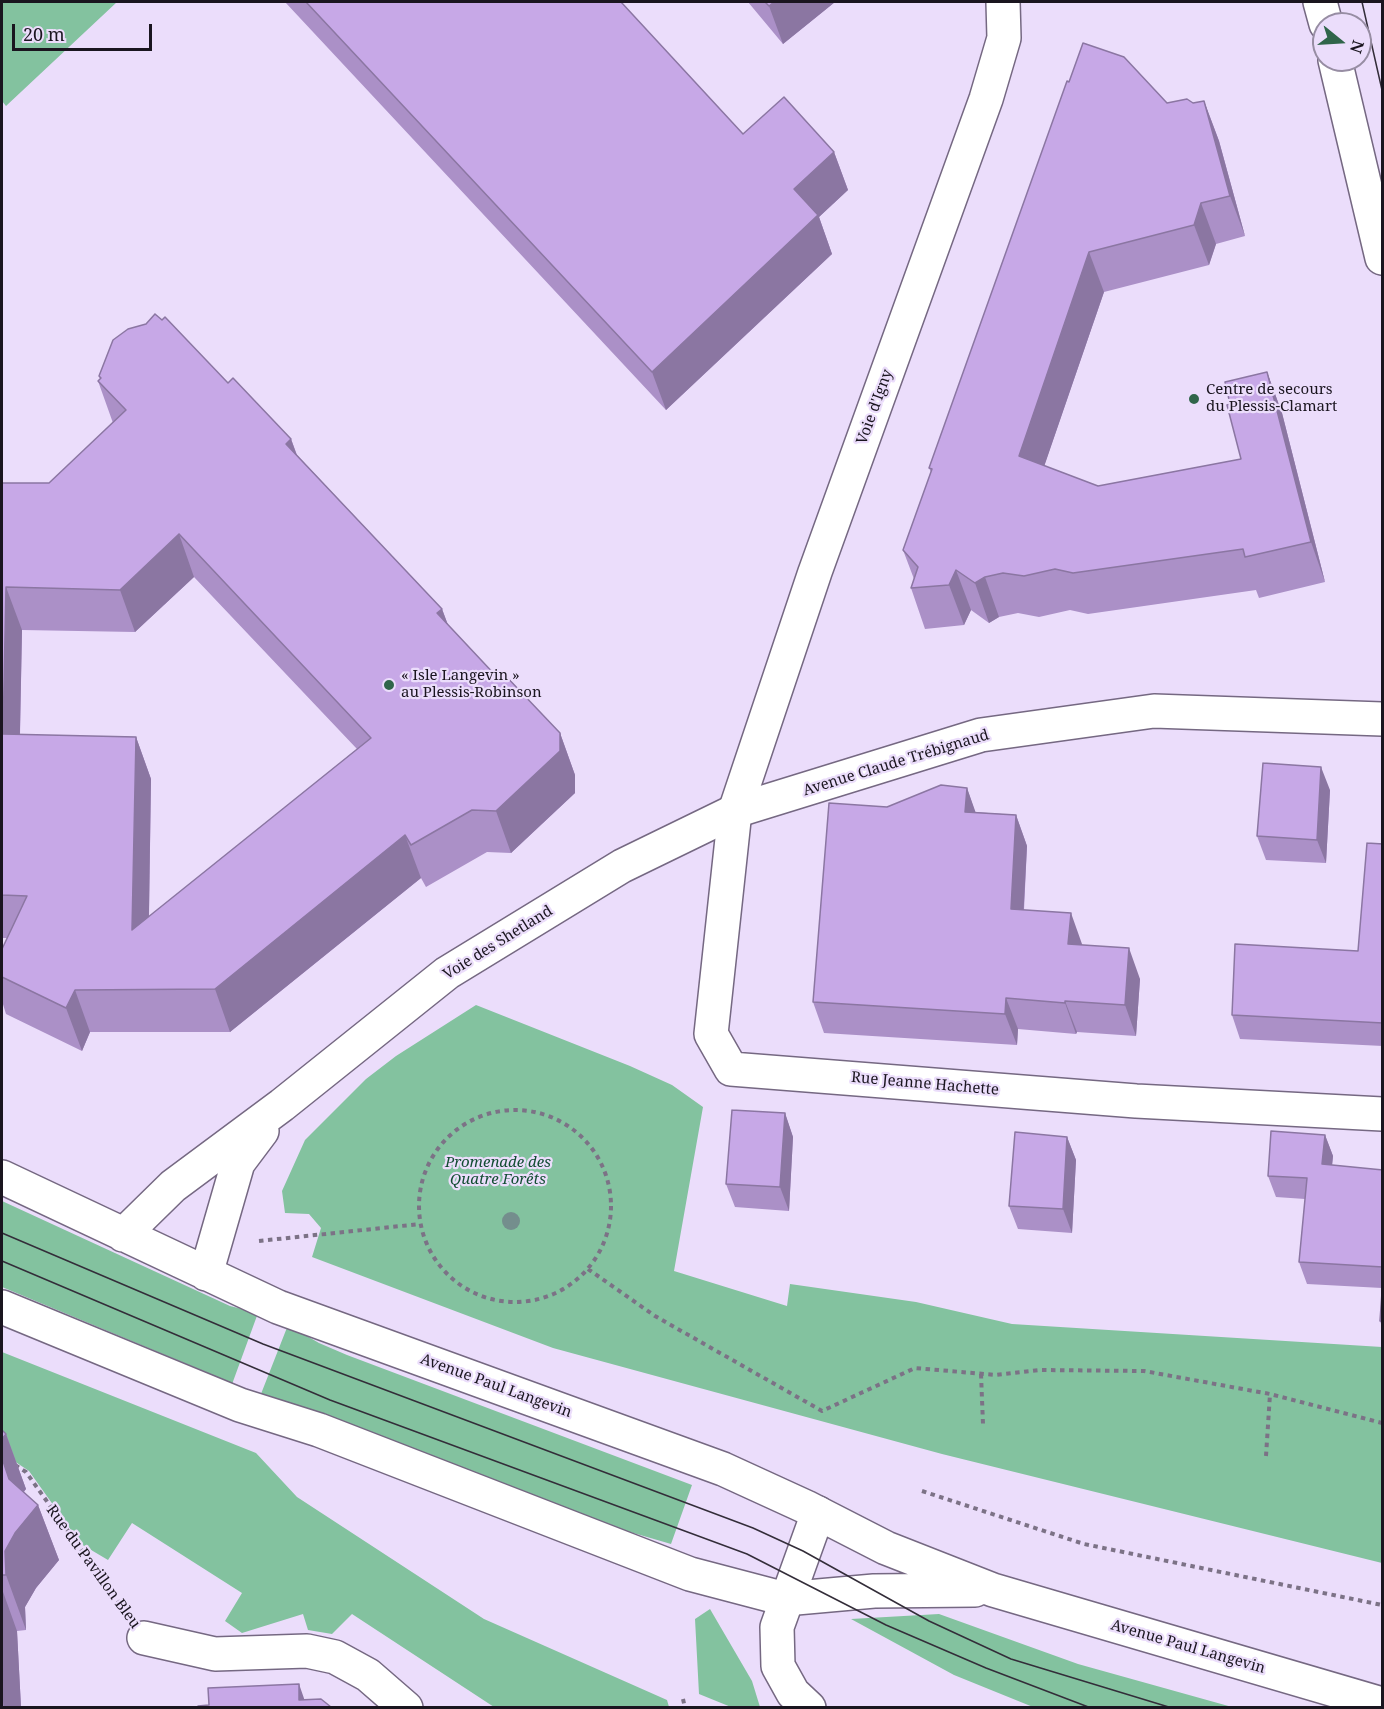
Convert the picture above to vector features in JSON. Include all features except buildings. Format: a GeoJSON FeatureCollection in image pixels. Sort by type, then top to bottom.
{"type":"FeatureCollection","features":[{"type":"Feature","properties":{"kind":"main road","name":"Voie d'Igny"},"geometry":{"type":"LineString","coordinates":[[735,812],[815,572],[986,99],[1004,38],[1003,2]]}},
{"type":"Feature","properties":{"kind":"main road"},"geometry":{"type":"LineString","coordinates":[[1338,72],[1383,258]]}},
{"type":"Feature","properties":{"kind":"main road","name":"Avenue Claude Trébignaud"},"geometry":{"type":"LineString","coordinates":[[735,812],[981,735],[1154,711],[1383,719]]}},
{"type":"Feature","properties":{"kind":"main road","name":"Voie des Shetland"},"geometry":{"type":"LineString","coordinates":[[123,1235],[173,1186],[282,1106],[447,973],[622,866],[735,812]]}},
{"type":"Feature","properties":{"kind":"main road","name":"Rue Jeanne Hachette"},"geometry":{"type":"LineString","coordinates":[[735,812],[711,1034],[731,1069],[1136,1101],[1383,1114]]}},
{"type":"Feature","properties":{"kind":"main road","name":"Voie des Shetland"},"geometry":{"type":"LineString","coordinates":[[206,1274],[238,1163],[282,1106]]}},
{"type":"Feature","properties":{"kind":"main road","name":"Avenue Paul Langevin"},"geometry":{"type":"LineString","coordinates":[[2,1176],[278,1307],[723,1469],[818,1513],[886,1548],[993,1590],[1383,1704]]}},
{"type":"Feature","properties":{"kind":"main road","name":"Avenue Paul Langevin"},"geometry":{"type":"LineString","coordinates":[[2,1307],[240,1405],[319,1430],[690,1574],[785,1599],[874,1591],[993,1590]]}},
{"type":"Feature","properties":{"kind":"main road"},"geometry":{"type":"LineString","coordinates":[[809,1707],[793,1693],[778,1666],[777,1627],[785,1599],[818,1513]]}},
{"type":"Feature","properties":{"kind":"main road","name":"Rue du Pavillon Bleu"},"geometry":{"type":"LineString","coordinates":[[144,1638],[215,1654],[307,1651],[335,1657],[368,1675],[406,1707]]}},
{"type":"Feature","properties":{"kind":"path"},"geometry":{"type":"LineString","coordinates":[[523,1109],[557,1119],[585,1139],[604,1169],[612,1204],[606,1239],[588,1269],[568,1287],[543,1299],[516,1303],[490,1300],[465,1289],[443,1272],[428,1249],[420,1224],[420,1188],[432,1155],[456,1129],[488,1113],[523,1109]]}},
{"type":"Feature","properties":{"kind":"path"},"geometry":{"type":"LineString","coordinates":[[257,1241],[420,1224]]}},
{"type":"Feature","properties":{"kind":"path"},"geometry":{"type":"LineString","coordinates":[[588,1269],[655,1316],[822,1411],[915,1368],[996,1375],[1039,1370],[1144,1371],[1270,1394],[1383,1423]]}},
{"type":"Feature","properties":{"kind":"path"},"geometry":{"type":"LineString","coordinates":[[981,1374],[983,1424]]}},
{"type":"Feature","properties":{"kind":"path"},"geometry":{"type":"LineString","coordinates":[[1266,1456],[1270,1394]]}},
{"type":"Feature","properties":{"kind":"path","name":"Rue du Pavillon Bleu"},"geometry":{"type":"LineString","coordinates":[[10,1461],[26,1472],[144,1638]]}},
{"type":"Feature","properties":{"kind":"path"},"geometry":{"type":"LineString","coordinates":[[922,1491],[1084,1544],[1383,1605]]}},
{"type":"Feature","properties":{"kind":"path"},"geometry":{"type":"LineString","coordinates":[[683,1699],[685,1707]]}},
{"type":"Feature","properties":{"kind":"green space"},"geometry":{"type":"Polygon","coordinates":[[[2,2],[117,2],[6,106],[2,101],[2,2]]]}},
{"type":"Feature","properties":{"kind":"green space","name":"Promenade des Quatre Forêts"},"geometry":{"type":"Polygon","coordinates":[[[476,1005],[630,1066],[672,1085],[703,1107],[674,1271],[787,1306],[790,1284],[916,1302],[1012,1324],[1382,1347],[1382,1563],[942,1454],[553,1348],[312,1257],[321,1228],[309,1214],[285,1213],[282,1191],[305,1140],[366,1079],[396,1056],[476,1005]]]}},
{"type":"Feature","properties":{"kind":"green space"},"geometry":{"type":"Polygon","coordinates":[[[2,1201],[230,1306],[258,1313],[231,1387],[206,1372],[2,1287],[2,1201]]]}},
{"type":"Feature","properties":{"kind":"green space"},"geometry":{"type":"Polygon","coordinates":[[[288,1325],[319,1343],[347,1355],[692,1485],[671,1544],[582,1518],[259,1399],[288,1325]]]}},
{"type":"Feature","properties":{"kind":"green space"},"geometry":{"type":"Polygon","coordinates":[[[2,1352],[256,1453],[297,1497],[484,1619],[667,1700],[669,1707],[494,1707],[352,1614],[332,1634],[308,1630],[303,1614],[242,1633],[225,1621],[242,1593],[132,1523],[108,1560],[81,1544],[29,1471],[2,1453],[2,1352]]]}},
{"type":"Feature","properties":{"kind":"green space"},"geometry":{"type":"Polygon","coordinates":[[[710,1609],[752,1681],[760,1707],[731,1707],[699,1694],[695,1619],[710,1609]]]}},
{"type":"Feature","properties":{"kind":"green space"},"geometry":{"type":"Polygon","coordinates":[[[939,1614],[1078,1664],[1232,1707],[1033,1707],[954,1675],[851,1619],[939,1614]]]}},
{"type":"Feature","properties":{"kind":"tram line"},"geometry":{"type":"LineString","coordinates":[[1362,2],[1382,90]]}},
{"type":"Feature","properties":{"kind":"tram line"},"geometry":{"type":"LineString","coordinates":[[2,1233],[263,1344],[753,1528],[803,1551],[929,1621],[1011,1659],[1172,1708]]}},
{"type":"Feature","properties":{"kind":"tram line"},"geometry":{"type":"LineString","coordinates":[[2,1261],[330,1400],[747,1554],[886,1625],[986,1668],[1091,1708]]}},
{"type":"Feature","properties":{"kind":"place","name":"Centre de secours du Plessis-Clamart"},"geometry":{"type":"Point","coordinates":[1194,399]}},
{"type":"Feature","properties":{"kind":"place","name":"« Isle Langevin » au Plessis-Robinson"},"geometry":{"type":"Point","coordinates":[389,685]}}]}
